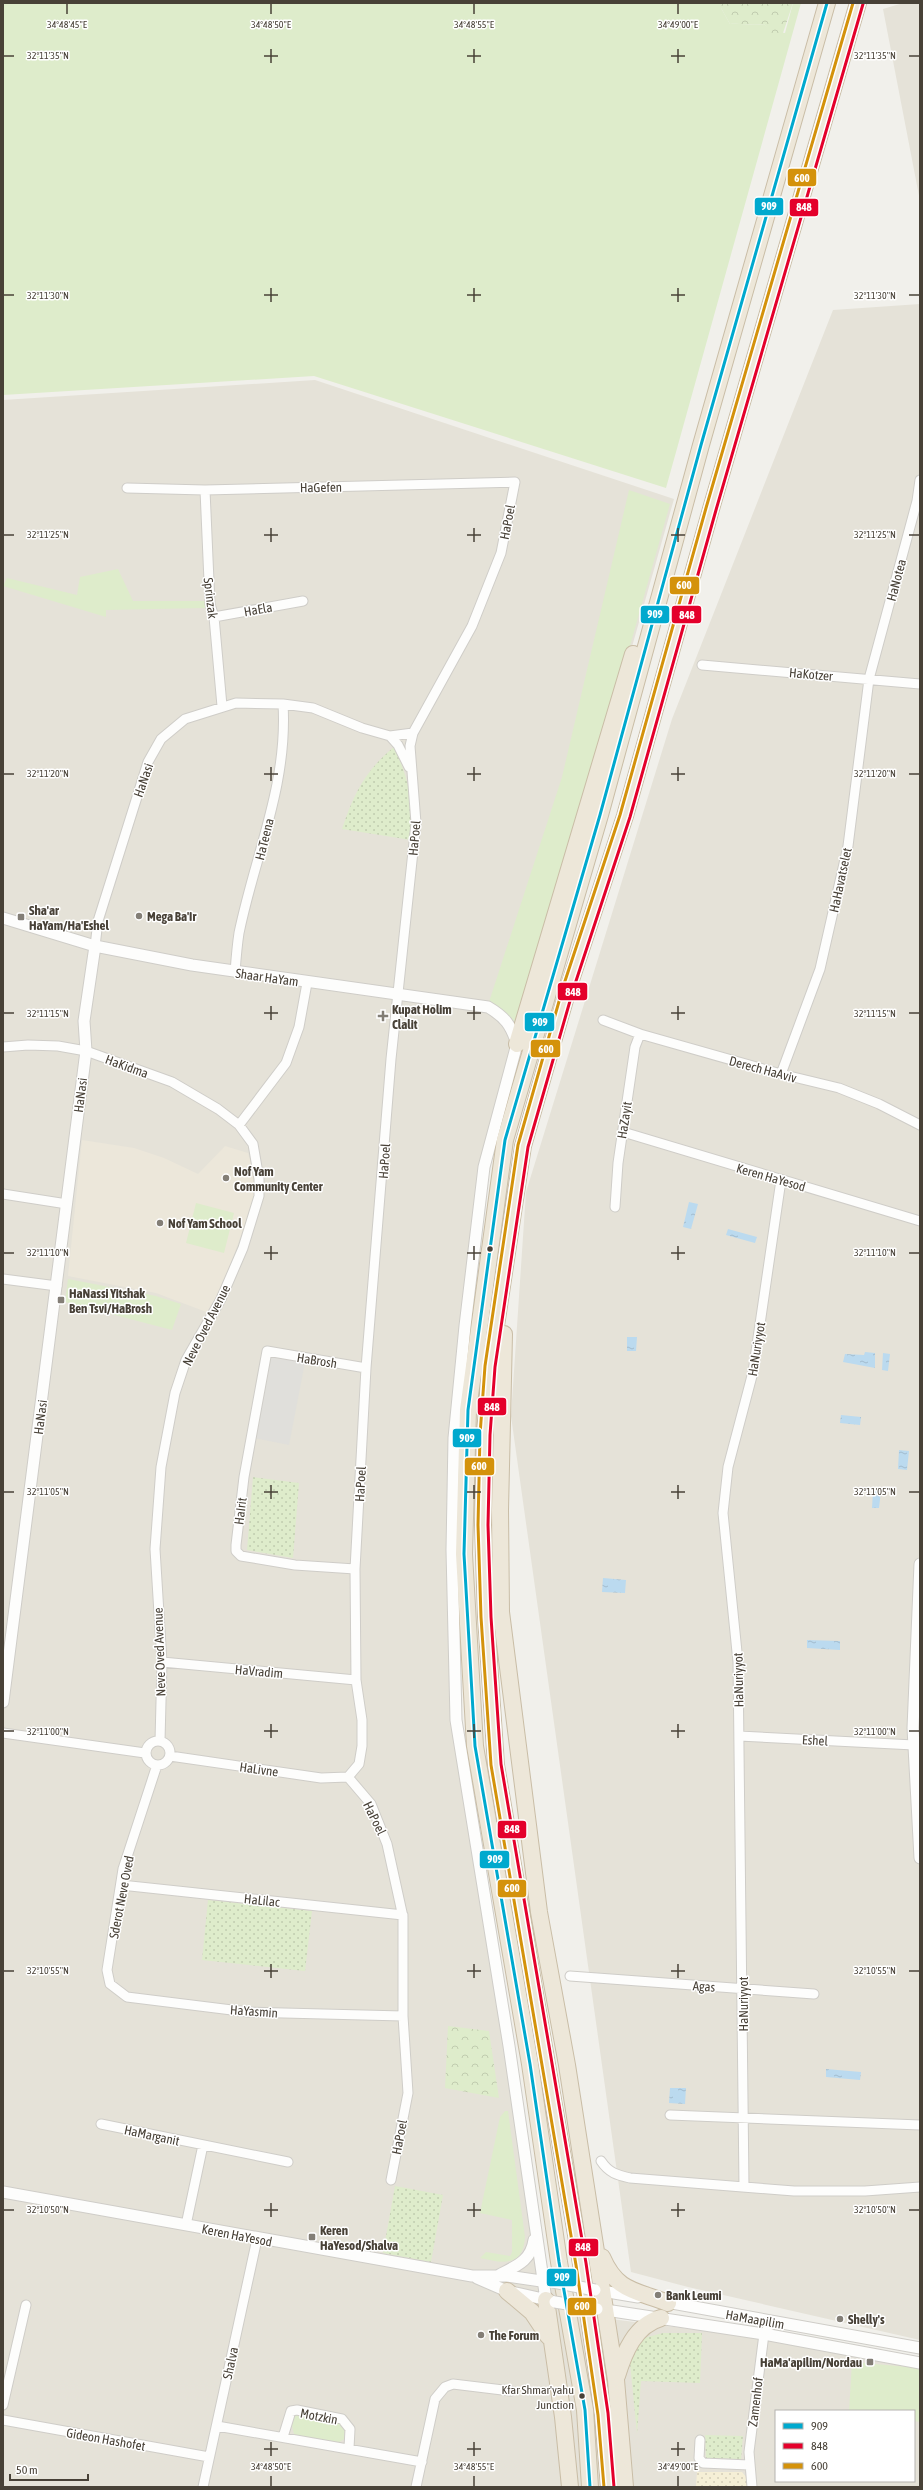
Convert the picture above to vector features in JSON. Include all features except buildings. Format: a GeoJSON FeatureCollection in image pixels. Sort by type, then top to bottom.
{"type":"FeatureCollection","features":[{"type":"Feature","properties":{"kind":"highway"},"geometry":{"type":"LineString","coordinates":[[590,2487],[585,2410],[559,2262],[530,2064],[475,1746],[464,1554],[468,1410],[505,1140],[600,815],[701,445],[827,3]]}},
{"type":"Feature","properties":{"kind":"highway"},"geometry":{"type":"LineString","coordinates":[[608,2487],[603,2414],[593,2345],[496,1765],[490,1695],[483,1525],[485,1435],[490,1366],[507,1261],[523,1146],[569,986],[625,816],[711,509],[858,3]]}},
{"type":"Feature","properties":{"kind":"highway"},"geometry":{"type":"LineString","coordinates":[[517,1044],[667,539],[701,445]]}},
{"type":"Feature","properties":{"kind":"highway"},"geometry":{"type":"LineString","coordinates":[[507,1261],[500,1510],[501,1612],[539,1912],[567,2066],[594,2236],[601,2310],[616,2380],[625,2487]]}},
{"type":"Feature","properties":{"kind":"highway"},"geometry":{"type":"LineString","coordinates":[[594,2236],[616,2281],[668,2303]]}},
{"type":"Feature","properties":{"kind":"highway"},"geometry":{"type":"LineString","coordinates":[[507,2291],[532,2312],[552,2343]]}},
{"type":"Feature","properties":{"kind":"highway"},"geometry":{"type":"LineString","coordinates":[[551,2301],[552,2343],[570,2487]]}},
{"type":"Feature","properties":{"kind":"highway"},"geometry":{"type":"LineString","coordinates":[[616,2380],[627,2348],[633,2339],[646,2325],[661,2318]]}},
{"type":"Feature","properties":{"kind":"street","name":"HaNotea"},"geometry":{"type":"LineString","coordinates":[[870,679],[917,501],[920,480]]}},
{"type":"Feature","properties":{"kind":"street","name":"HaGefen"},"geometry":{"type":"LineString","coordinates":[[127,488],[205,490],[515,482]]}},
{"type":"Feature","properties":{"kind":"street","name":"HaPoel"},"geometry":{"type":"LineString","coordinates":[[391,2180],[408,2092],[403,2016],[403,1914],[387,1844],[371,1804],[348,1777],[359,1764],[362,1746],[362,1720],[356,1680],[355,1568],[366,1368],[396,995],[416,823],[410,746],[413,733],[472,626],[501,553],[515,482]]}},
{"type":"Feature","properties":{"kind":"street","name":"Sprinzak"},"geometry":{"type":"LineString","coordinates":[[205,490],[210,604],[214,617],[222,706]]}},
{"type":"Feature","properties":{"kind":"street","name":"HaEla"},"geometry":{"type":"LineString","coordinates":[[214,617],[302,601]]}},
{"type":"Feature","properties":{"kind":"street","name":"HaKotzer"},"geometry":{"type":"LineString","coordinates":[[702,665],[920,684]]}},
{"type":"Feature","properties":{"kind":"street","name":"HaHavatselet"},"geometry":{"type":"LineString","coordinates":[[781,1074],[820,969],[844,862],[870,679]]}},
{"type":"Feature","properties":{"kind":"street","name":"HaNasi"},"geometry":{"type":"LineString","coordinates":[[3,1702],[86,1051],[84,1021],[98,921],[148,762],[161,740],[185,720],[222,706],[236,703],[283,704],[313,708],[362,728],[390,736]]}},
{"type":"Feature","properties":{"kind":"street","name":"HaTeena"},"geometry":{"type":"LineString","coordinates":[[234,972],[239,934],[267,831],[283,759],[283,704]]}},
{"type":"Feature","properties":{"kind":"street"},"geometry":{"type":"LineString","coordinates":[[390,736],[413,733]]}},
{"type":"Feature","properties":{"kind":"street","name":"HaPoel"},"geometry":{"type":"LineString","coordinates":[[390,736],[398,745],[411,771]]}},
{"type":"Feature","properties":{"kind":"street","name":"Shaar HaYam"},"geometry":{"type":"LineString","coordinates":[[3,918],[95,946],[234,972],[488,1007],[503,1015],[512,1027],[517,1044]]}},
{"type":"Feature","properties":{"kind":"street"},"geometry":{"type":"LineString","coordinates":[[239,1125],[286,1063],[299,1027],[307,983]]}},
{"type":"Feature","properties":{"kind":"street","name":"Derech HaAviv"},"geometry":{"type":"LineString","coordinates":[[603,1020],[640,1034],[781,1074],[839,1088],[879,1104],[920,1125]]}},
{"type":"Feature","properties":{"kind":"street","name":"HaZayit"},"geometry":{"type":"LineString","coordinates":[[615,1207],[618,1163],[635,1047],[640,1034]]}},
{"type":"Feature","properties":{"kind":"street"},"geometry":{"type":"LineString","coordinates":[[517,1044],[484,1167],[465,1326],[454,1438],[452,1550],[456,1720],[509,2046],[535,2234],[548,2282],[551,2301]]}},
{"type":"Feature","properties":{"kind":"street","name":"HaKidma"},"geometry":{"type":"LineString","coordinates":[[3,1047],[28,1045],[58,1046],[86,1051],[172,1082],[218,1109],[239,1125]]}},
{"type":"Feature","properties":{"kind":"street","name":"Neve Oved Avenue"},"geometry":{"type":"LineString","coordinates":[[160,1741],[162,1662],[155,1549],[161,1467],[175,1393],[186,1360],[222,1299],[243,1248],[259,1196],[259,1179],[253,1144],[239,1125]]}},
{"type":"Feature","properties":{"kind":"street","name":"Keren HaYesod"},"geometry":{"type":"LineString","coordinates":[[623,1132],[920,1221]]}},
{"type":"Feature","properties":{"kind":"street","name":"HaNuriyyot"},"geometry":{"type":"LineString","coordinates":[[744,2187],[743,1989],[737,1640],[722,1513],[733,1448],[753,1372],[780,1180]]}},
{"type":"Feature","properties":{"kind":"street"},"geometry":{"type":"LineString","coordinates":[[3,1194],[67,1204]]}},
{"type":"Feature","properties":{"kind":"street"},"geometry":{"type":"LineString","coordinates":[[3,1279],[57,1286]]}},
{"type":"Feature","properties":{"kind":"street","name":"HaBrosh"},"geometry":{"type":"LineString","coordinates":[[267,1351],[366,1368]]}},
{"type":"Feature","properties":{"kind":"street","name":"HaIrit"},"geometry":{"type":"LineString","coordinates":[[267,1351],[244,1477],[236,1551],[240,1556],[295,1565],[355,1568]]}},
{"type":"Feature","properties":{"kind":"street"},"geometry":{"type":"LineString","coordinates":[[920,1564],[916,1631],[914,1745],[920,1858]]}},
{"type":"Feature","properties":{"kind":"street","name":"HaVradim"},"geometry":{"type":"LineString","coordinates":[[162,1662],[356,1680]]}},
{"type":"Feature","properties":{"kind":"street"},"geometry":{"type":"LineString","coordinates":[[3,1733],[145,1753]]}},
{"type":"Feature","properties":{"kind":"street","name":"Eshel"},"geometry":{"type":"LineString","coordinates":[[739,1736],[914,1745]]}},
{"type":"Feature","properties":{"kind":"street"},"geometry":{"type":"LineString","coordinates":[[160,1741],[169,1748],[170,1756],[165,1763],[157,1765],[148,1761],[145,1753],[149,1744],[160,1741]]}},
{"type":"Feature","properties":{"kind":"street","name":"HaLivne"},"geometry":{"type":"LineString","coordinates":[[170,1756],[321,1778],[348,1777]]}},
{"type":"Feature","properties":{"kind":"street","name":"Sderot Neve Oved"},"geometry":{"type":"LineString","coordinates":[[110,1984],[107,1970],[123,1869],[157,1765]]}},
{"type":"Feature","properties":{"kind":"street","name":"HaLilac"},"geometry":{"type":"LineString","coordinates":[[121,1885],[403,1914]]}},
{"type":"Feature","properties":{"kind":"street","name":"Agas"},"geometry":{"type":"LineString","coordinates":[[570,1976],[814,1994]]}},
{"type":"Feature","properties":{"kind":"street","name":"HaYasmin"},"geometry":{"type":"LineString","coordinates":[[110,1984],[126,1997],[248,2012],[403,2016]]}},
{"type":"Feature","properties":{"kind":"street"},"geometry":{"type":"LineString","coordinates":[[670,2116],[920,2125]]}},
{"type":"Feature","properties":{"kind":"street","name":"HaMarganit"},"geometry":{"type":"LineString","coordinates":[[101,2124],[288,2162]]}},
{"type":"Feature","properties":{"kind":"street"},"geometry":{"type":"LineString","coordinates":[[186,2225],[203,2145]]}},
{"type":"Feature","properties":{"kind":"street"},"geometry":{"type":"LineString","coordinates":[[601,2161],[607,2170],[615,2175],[630,2178],[744,2187],[826,2191],[920,2187]]}},
{"type":"Feature","properties":{"kind":"street","name":"Keren HaYesod"},"geometry":{"type":"LineString","coordinates":[[3,2192],[257,2239],[472,2276],[498,2276],[548,2282]]}},
{"type":"Feature","properties":{"kind":"street"},"geometry":{"type":"LineString","coordinates":[[498,2276],[521,2264],[530,2256],[535,2234]]}},
{"type":"Feature","properties":{"kind":"street","name":"Shalva"},"geometry":{"type":"LineString","coordinates":[[203,2487],[257,2239]]}},
{"type":"Feature","properties":{"kind":"street","name":"Keren HaYesod"},"geometry":{"type":"LineString","coordinates":[[472,2276],[507,2291],[551,2301]]}},
{"type":"Feature","properties":{"kind":"street","name":"HaMaapilim"},"geometry":{"type":"LineString","coordinates":[[548,2282],[920,2348]]}},
{"type":"Feature","properties":{"kind":"street","name":"HaMaapilim"},"geometry":{"type":"LineString","coordinates":[[551,2301],[601,2310],[764,2334],[920,2363]]}},
{"type":"Feature","properties":{"kind":"street"},"geometry":{"type":"LineString","coordinates":[[3,2405],[26,2305]]}},
{"type":"Feature","properties":{"kind":"street"},"geometry":{"type":"LineString","coordinates":[[764,2334],[769,2326],[777,2323]]}},
{"type":"Feature","properties":{"kind":"street","name":"Zamenhof"},"geometry":{"type":"LineString","coordinates":[[752,2487],[749,2452],[764,2334]]}},
{"type":"Feature","properties":{"kind":"street"},"geometry":{"type":"LineString","coordinates":[[416,2487],[435,2399],[445,2387],[453,2384],[511,2391]]}},
{"type":"Feature","properties":{"kind":"street","name":"Motzkin"},"geometry":{"type":"LineString","coordinates":[[283,2437],[291,2411],[297,2410],[342,2419],[350,2429],[349,2448]]}},
{"type":"Feature","properties":{"kind":"street","name":"Gideon Hashofet"},"geometry":{"type":"LineString","coordinates":[[3,2420],[210,2457]]}},
{"type":"Feature","properties":{"kind":"street","name":"Motzkin"},"geometry":{"type":"LineString","coordinates":[[217,2426],[422,2462]]}},
{"type":"Feature","properties":{"kind":"street"},"geometry":{"type":"LineString","coordinates":[[700,2440],[699,2458],[703,2463],[750,2465]]}},
{"type":"Feature","properties":{"kind":"shaded area"},"geometry":{"type":"Polygon","coordinates":[[[903,3],[920,3],[920,201],[883,9],[903,3]]]}},
{"type":"Feature","properties":{"kind":"shaded area"},"geometry":{"type":"Polygon","coordinates":[[[920,304],[920,2340],[688,2287],[631,2272],[511,1416],[526,1192],[672,719],[833,310],[920,304]]]}},
{"type":"Feature","properties":{"kind":"shaded area"},"geometry":{"type":"Polygon","coordinates":[[[315,380],[674,499],[484,1167],[465,1326],[456,1720],[547,2272],[573,2301],[595,2317],[920,2358],[920,2487],[3,2487],[3,400],[315,380]]]}},
{"type":"Feature","properties":{"kind":"shaded area","name":"Nof Yam School"},"geometry":{"type":"Polygon","coordinates":[[[82,1140],[134,1148],[164,1158],[198,1174],[225,1146],[248,1153],[255,1177],[255,1196],[220,1294],[209,1313],[156,1293],[68,1276],[82,1140]]]}},
{"type":"Feature","properties":{"kind":"shaded area"},"geometry":{"type":"Polygon","coordinates":[[[270,1355],[305,1362],[289,1445],[254,1438],[270,1355]]]}},
{"type":"Feature","properties":{"kind":"green space"},"geometry":{"type":"Polygon","coordinates":[[[3,3],[721,3],[721,8],[730,24],[764,24],[771,31],[785,33],[793,3],[801,3],[666,488],[314,376],[3,395],[3,3]]]}},
{"type":"Feature","properties":{"kind":"green space"},"geometry":{"type":"Polygon","coordinates":[[[721,3],[793,3],[781,39],[777,40],[764,24],[730,24],[721,8],[721,3]]]}},
{"type":"Feature","properties":{"kind":"green space"},"geometry":{"type":"Polygon","coordinates":[[[629,490],[670,504],[592,781],[516,1023],[504,1011],[489,1002],[562,777],[629,490]]]}},
{"type":"Feature","properties":{"kind":"green space"},"geometry":{"type":"Polygon","coordinates":[[[118,569],[133,601],[205,601],[205,608],[106,610],[106,617],[3,586],[7,578],[77,595],[80,577],[118,569]]]}},
{"type":"Feature","properties":{"kind":"green space"},"geometry":{"type":"Polygon","coordinates":[[[394,747],[407,781],[412,815],[411,840],[342,829],[351,804],[368,774],[375,765],[394,747]]]}},
{"type":"Feature","properties":{"kind":"green space"},"geometry":{"type":"Polygon","coordinates":[[[196,1203],[234,1213],[224,1253],[186,1243],[196,1203]]]}},
{"type":"Feature","properties":{"kind":"green space"},"geometry":{"type":"Polygon","coordinates":[[[68,1279],[156,1296],[181,1304],[172,1330],[65,1302],[68,1279]]]}},
{"type":"Feature","properties":{"kind":"green space"},"geometry":{"type":"Polygon","coordinates":[[[253,1477],[299,1483],[293,1558],[247,1550],[253,1477]]]}},
{"type":"Feature","properties":{"kind":"green space"},"geometry":{"type":"Polygon","coordinates":[[[208,1900],[312,1911],[305,1971],[202,1960],[208,1900]]]}},
{"type":"Feature","properties":{"kind":"green space"},"geometry":{"type":"Polygon","coordinates":[[[448,2026],[489,2031],[499,2098],[445,2088],[448,2026]]]}},
{"type":"Feature","properties":{"kind":"green space"},"geometry":{"type":"Polygon","coordinates":[[[505,2111],[508,2111],[525,2237],[523,2247],[516,2259],[503,2262],[480,2258],[486,2252],[510,2256],[512,2252],[512,2220],[480,2213],[500,2117],[505,2111]]]}},
{"type":"Feature","properties":{"kind":"green space"},"geometry":{"type":"Polygon","coordinates":[[[395,2186],[443,2195],[431,2262],[383,2253],[395,2186]]]}},
{"type":"Feature","properties":{"kind":"green space"},"geometry":{"type":"Polygon","coordinates":[[[663,2333],[702,2333],[700,2383],[641,2381],[637,2434],[630,2363],[640,2339],[663,2333]]]}},
{"type":"Feature","properties":{"kind":"green space"},"geometry":{"type":"Polygon","coordinates":[[[852,2362],[920,2368],[920,2422],[915,2421],[915,2410],[849,2410],[852,2362]]]}},
{"type":"Feature","properties":{"kind":"green space"},"geometry":{"type":"Polygon","coordinates":[[[300,2414],[338,2421],[345,2430],[344,2439],[336,2444],[298,2437],[294,2434],[291,2422],[294,2415],[300,2414]]]}},
{"type":"Feature","properties":{"kind":"green space"},"geometry":{"type":"Polygon","coordinates":[[[705,2435],[743,2436],[741,2459],[706,2458],[705,2435]]]}},
{"type":"Feature","properties":{"kind":"sand"},"geometry":{"type":"Polygon","coordinates":[[[697,2472],[742,2472],[747,2478],[748,2487],[696,2487],[697,2472]]]}},
{"type":"Feature","properties":{"kind":"water"},"geometry":{"type":"Polygon","coordinates":[[[689,1202],[698,1204],[691,1229],[683,1227],[689,1202]]]}},
{"type":"Feature","properties":{"kind":"water"},"geometry":{"type":"Polygon","coordinates":[[[728,1229],[757,1237],[755,1243],[726,1235],[728,1229]]]}},
{"type":"Feature","properties":{"kind":"water"},"geometry":{"type":"Polygon","coordinates":[[[627,1337],[637,1337],[636,1351],[627,1351],[627,1337]]]}},
{"type":"Feature","properties":{"kind":"water"},"geometry":{"type":"Polygon","coordinates":[[[865,1352],[875,1353],[875,1368],[843,1362],[845,1354],[864,1355],[865,1352]]]}},
{"type":"Feature","properties":{"kind":"water"},"geometry":{"type":"Polygon","coordinates":[[[883,1353],[890,1354],[888,1371],[882,1370],[883,1353]]]}},
{"type":"Feature","properties":{"kind":"water"},"geometry":{"type":"Polygon","coordinates":[[[841,1415],[861,1417],[860,1425],[840,1423],[841,1415]]]}},
{"type":"Feature","properties":{"kind":"water"},"geometry":{"type":"Polygon","coordinates":[[[899,1450],[909,1451],[907,1470],[898,1469],[899,1450]]]}},
{"type":"Feature","properties":{"kind":"water"},"geometry":{"type":"Polygon","coordinates":[[[873,1491],[881,1491],[879,1508],[872,1508],[873,1491]]]}},
{"type":"Feature","properties":{"kind":"water"},"geometry":{"type":"Polygon","coordinates":[[[603,1578],[626,1580],[625,1593],[602,1592],[603,1578]]]}},
{"type":"Feature","properties":{"kind":"water"},"geometry":{"type":"Polygon","coordinates":[[[807,1640],[840,1641],[840,1650],[807,1648],[807,1640]]]}},
{"type":"Feature","properties":{"kind":"water"},"geometry":{"type":"Polygon","coordinates":[[[826,2069],[861,2072],[860,2080],[826,2077],[826,2069]]]}},
{"type":"Feature","properties":{"kind":"water"},"geometry":{"type":"Polygon","coordinates":[[[670,2088],[686,2088],[685,2104],[669,2103],[670,2088]]]}},
{"type":"Feature","properties":{"kind":"transit line","name":"909"},"geometry":{"type":"LineString","coordinates":[[590,2487],[585,2410],[559,2262],[530,2064],[475,1746],[464,1554],[468,1410],[505,1140],[600,815],[701,445],[827,3]]}},
{"type":"Feature","properties":{"kind":"transit line","name":"600"},"geometry":{"type":"LineString","coordinates":[[604,2487],[598,2415],[576,2265],[491,1765],[481,1617],[478,1525],[480,1435],[485,1366],[518,1145],[564,984],[620,815],[706,508],[853,3]]}},
{"type":"Feature","properties":{"kind":"transit line","name":"848"},"geometry":{"type":"LineString","coordinates":[[614,2487],[608,2413],[586,2263],[501,1764],[491,1617],[488,1525],[490,1435],[495,1367],[528,1147],[574,987],[630,817],[716,510],[863,4]]}},
{"type":"Feature","properties":{"kind":"place","name":"Mega Ba'Ir"},"geometry":{"type":"Point","coordinates":[139,916]}},
{"type":"Feature","properties":{"kind":"place","name":"Sha'ar HaYam/Ha'Eshel"},"geometry":{"type":"Point","coordinates":[21,917]}},
{"type":"Feature","properties":{"kind":"place","name":"Kupat Holim Clalit"},"geometry":{"type":"Point","coordinates":[383,1016]}},
{"type":"Feature","properties":{"kind":"place","name":"Nof Yam Community Center"},"geometry":{"type":"Point","coordinates":[226,1178]}},
{"type":"Feature","properties":{"kind":"place","name":"Nof Yam School"},"geometry":{"type":"Point","coordinates":[160,1223]}},
{"type":"Feature","properties":{"kind":"place","name":"HaNassi Yitshak Ben Tsvi/HaBrosh"},"geometry":{"type":"Point","coordinates":[61,1300]}},
{"type":"Feature","properties":{"kind":"place","name":"Keren HaYesod/Shalva"},"geometry":{"type":"Point","coordinates":[312,2237]}},
{"type":"Feature","properties":{"kind":"place","name":"Bank Leumi"},"geometry":{"type":"Point","coordinates":[658,2295]}},
{"type":"Feature","properties":{"kind":"place","name":"Shelly's"},"geometry":{"type":"Point","coordinates":[840,2319]}},
{"type":"Feature","properties":{"kind":"place","name":"The Forum"},"geometry":{"type":"Point","coordinates":[481,2335]}},
{"type":"Feature","properties":{"kind":"place","name":"HaMa'apilim/Nordau"},"geometry":{"type":"Point","coordinates":[870,2362]}},
{"type":"Feature","properties":{"kind":"place","name":"Kfar Shmar'yahu Junction"},"geometry":{"type":"Point","coordinates":[582,2396]}}]}
